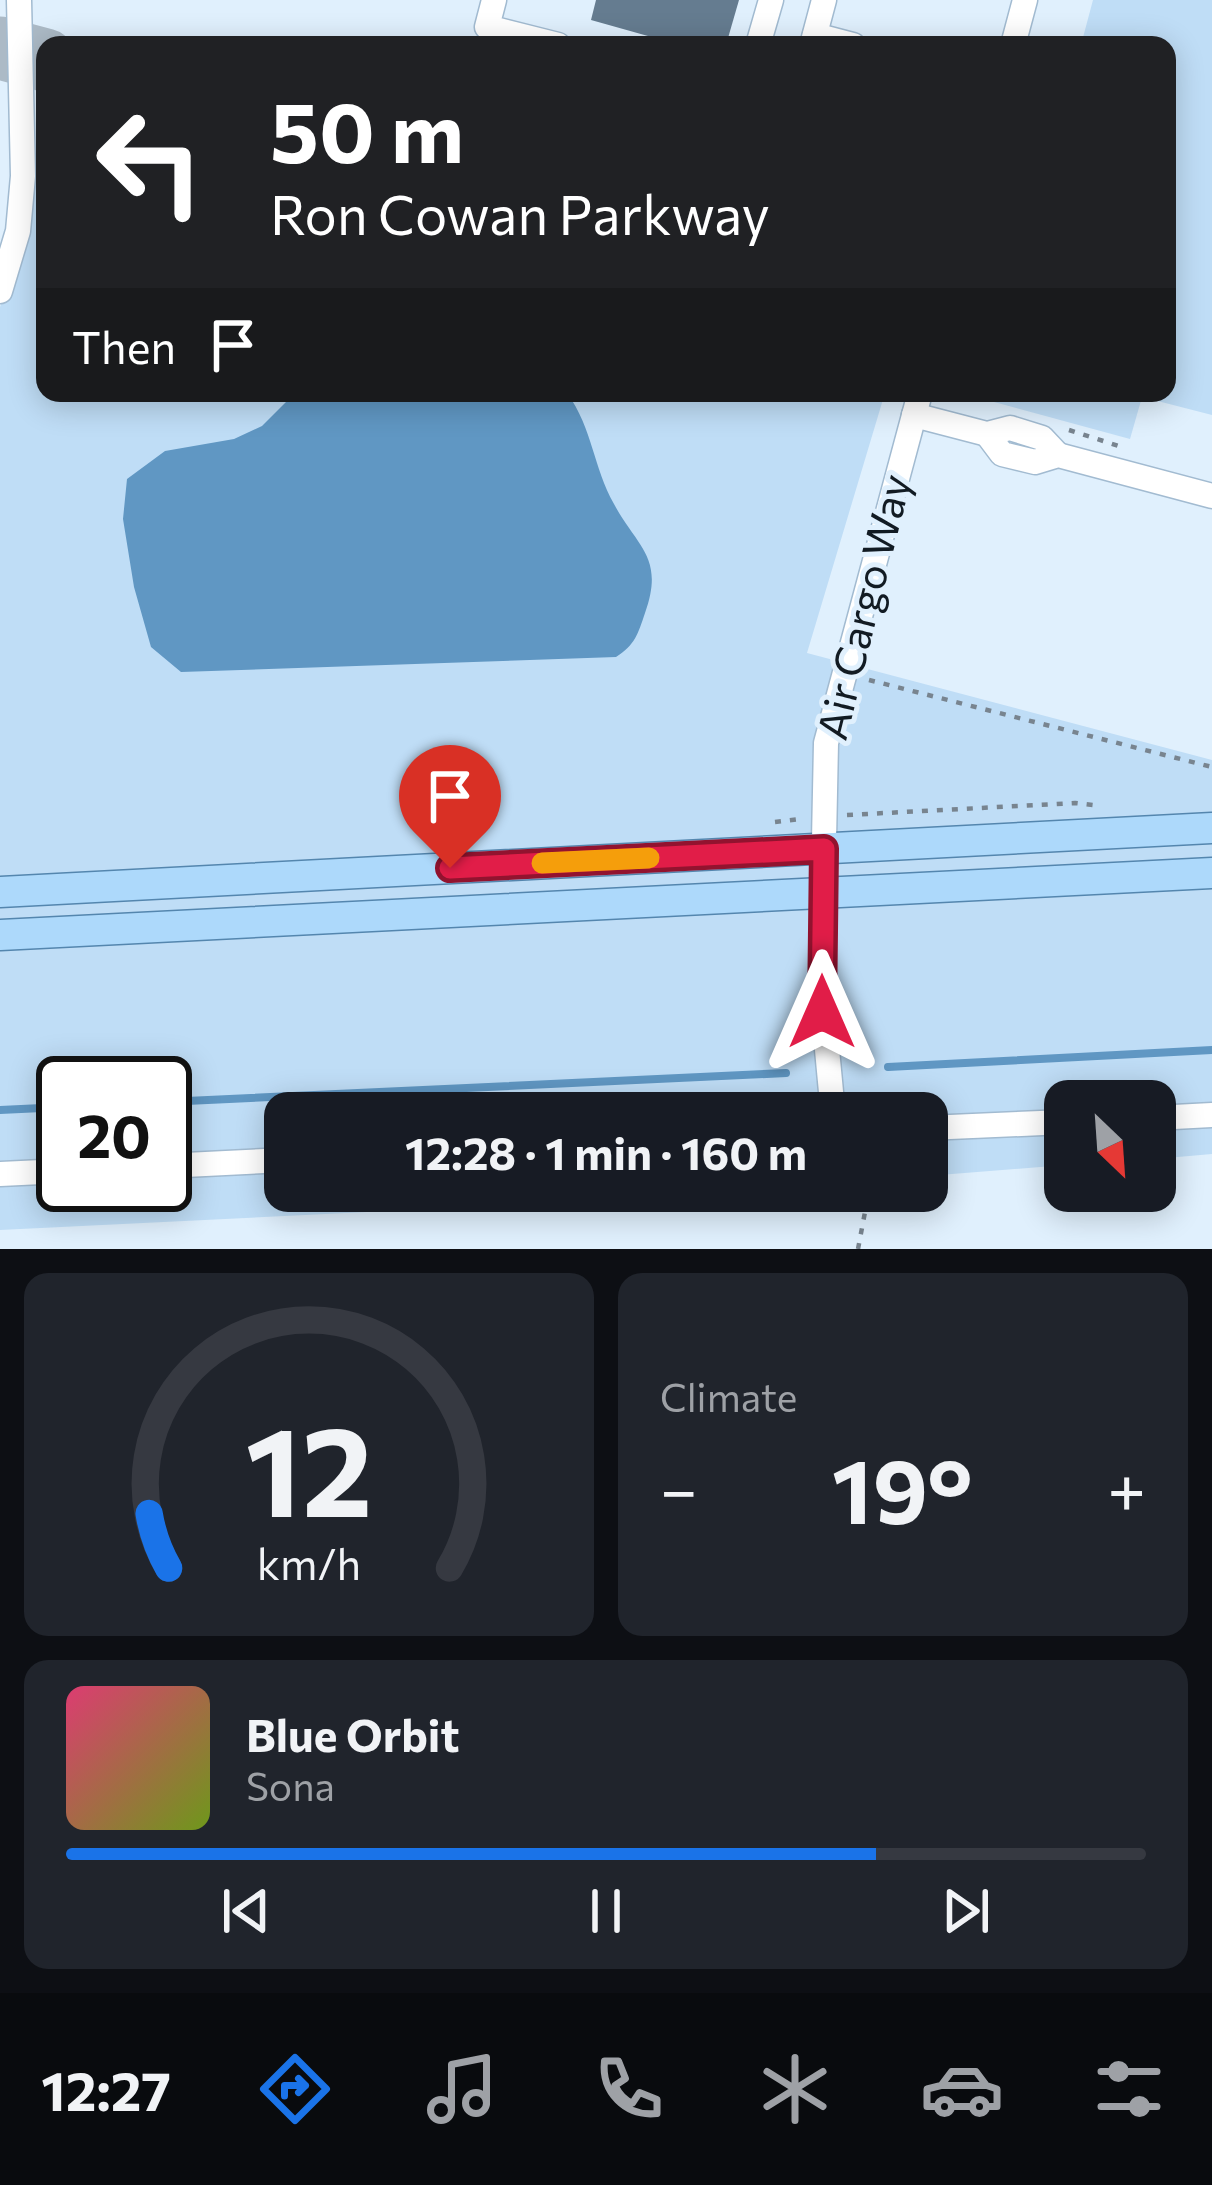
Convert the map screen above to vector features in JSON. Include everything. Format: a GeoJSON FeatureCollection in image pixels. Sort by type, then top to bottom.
{"type":"FeatureCollection","features":[{"type":"Feature","properties":{"kind":"main road"},"geometry":{"type":"LineString","coordinates":[[0,892],[1212,828]]}},
{"type":"Feature","properties":{"kind":"main road"},"geometry":{"type":"LineString","coordinates":[[0,935],[1212,873]]}},
{"type":"Feature","properties":{"kind":"street"},"geometry":{"type":"LineString","coordinates":[[0,292],[17,231],[23,176],[19,0]]}},
{"type":"Feature","properties":{"kind":"street"},"geometry":{"type":"LineString","coordinates":[[494,0],[488,27],[523,36]]}},
{"type":"Feature","properties":{"kind":"street"},"geometry":{"type":"LineString","coordinates":[[761,36],[771,0]]}},
{"type":"Feature","properties":{"kind":"street"},"geometry":{"type":"LineString","coordinates":[[815,36],[824,0]]}},
{"type":"Feature","properties":{"kind":"street"},"geometry":{"type":"LineString","coordinates":[[1015,36],[1025,0]]}},
{"type":"Feature","properties":{"kind":"street"},"geometry":{"type":"LineString","coordinates":[[917,404],[988,434],[1002,454],[1035,462],[1058,455],[1212,496]]}},
{"type":"Feature","properties":{"kind":"street","name":"Air Cargo Way"},"geometry":{"type":"LineString","coordinates":[[831,1092],[821,986],[826,743],[917,404]]}},
{"type":"Feature","properties":{"kind":"street"},"geometry":{"type":"LineString","coordinates":[[1176,1117],[1212,1115]]}},
{"type":"Feature","properties":{"kind":"street"},"geometry":{"type":"LineString","coordinates":[[948,1128],[1044,1123]]}},
{"type":"Feature","properties":{"kind":"street"},"geometry":{"type":"LineString","coordinates":[[192,1165],[264,1161]]}},
{"type":"Feature","properties":{"kind":"street"},"geometry":{"type":"LineString","coordinates":[[0,1174],[36,1172]]}},
{"type":"Feature","properties":{"kind":"path"},"geometry":{"type":"LineString","coordinates":[[843,674],[1212,767]]}},
{"type":"Feature","properties":{"kind":"path"},"geometry":{"type":"LineString","coordinates":[[858,1249],[864,1212]]}},
{"type":"Feature","properties":{"kind":"shaded area"},"geometry":{"type":"Polygon","coordinates":[[[1093,0],[1212,0],[1212,415],[1161,402],[1176,402],[1176,36],[1083,36],[1093,0]]]}},
{"type":"Feature","properties":{"kind":"shaded area"},"geometry":{"type":"Polygon","coordinates":[[[36,166],[36,402],[882,402],[807,653],[1212,760],[1212,1154],[1176,1157],[1176,1080],[1044,1080],[1044,1167],[948,1174],[948,1092],[264,1092],[264,1212],[366,1212],[0,1230],[0,307],[15,265],[36,166]]]}},
{"type":"Feature","properties":{"kind":"shaded area"},"geometry":{"type":"Polygon","coordinates":[[[994,402],[1141,402],[1130,439],[994,402]]]}},
{"type":"Feature","properties":{"kind":"water"},"geometry":{"type":"Polygon","coordinates":[[[286,402],[572,402],[607,490],[650,565],[650,594],[632,643],[616,657],[181,672],[151,647],[134,587],[123,519],[127,479],[165,451],[234,439],[262,426],[286,402]]]}},
{"type":"Feature","properties":{"kind":"building"},"geometry":{"type":"Polygon","coordinates":[[[596,0],[739,0],[729,36],[648,36],[591,20],[596,0]]]}},
{"type":"Feature","properties":{"kind":"waterway"},"geometry":{"type":"LineString","coordinates":[[888,1067],[1212,1050]]}},
{"type":"Feature","properties":{"kind":"waterway"},"geometry":{"type":"LineString","coordinates":[[192,1101],[786,1073]]}},
{"type":"Feature","properties":{"kind":"waterway"},"geometry":{"type":"LineString","coordinates":[[0,1110],[36,1108]]}},
{"type":"Feature","properties":{"kind":"taxiway"},"geometry":{"type":"LineString","coordinates":[[0,48],[36,58]]}},
{"type":"Feature","properties":{"kind":"slow traffic"},"geometry":{"type":"LineString","coordinates":[[542,863],[649,858]]}},
{"type":"Feature","properties":{"kind":"route"},"geometry":{"type":"LineString","coordinates":[[450,868],[824,849],[822,1012]]}}]}
